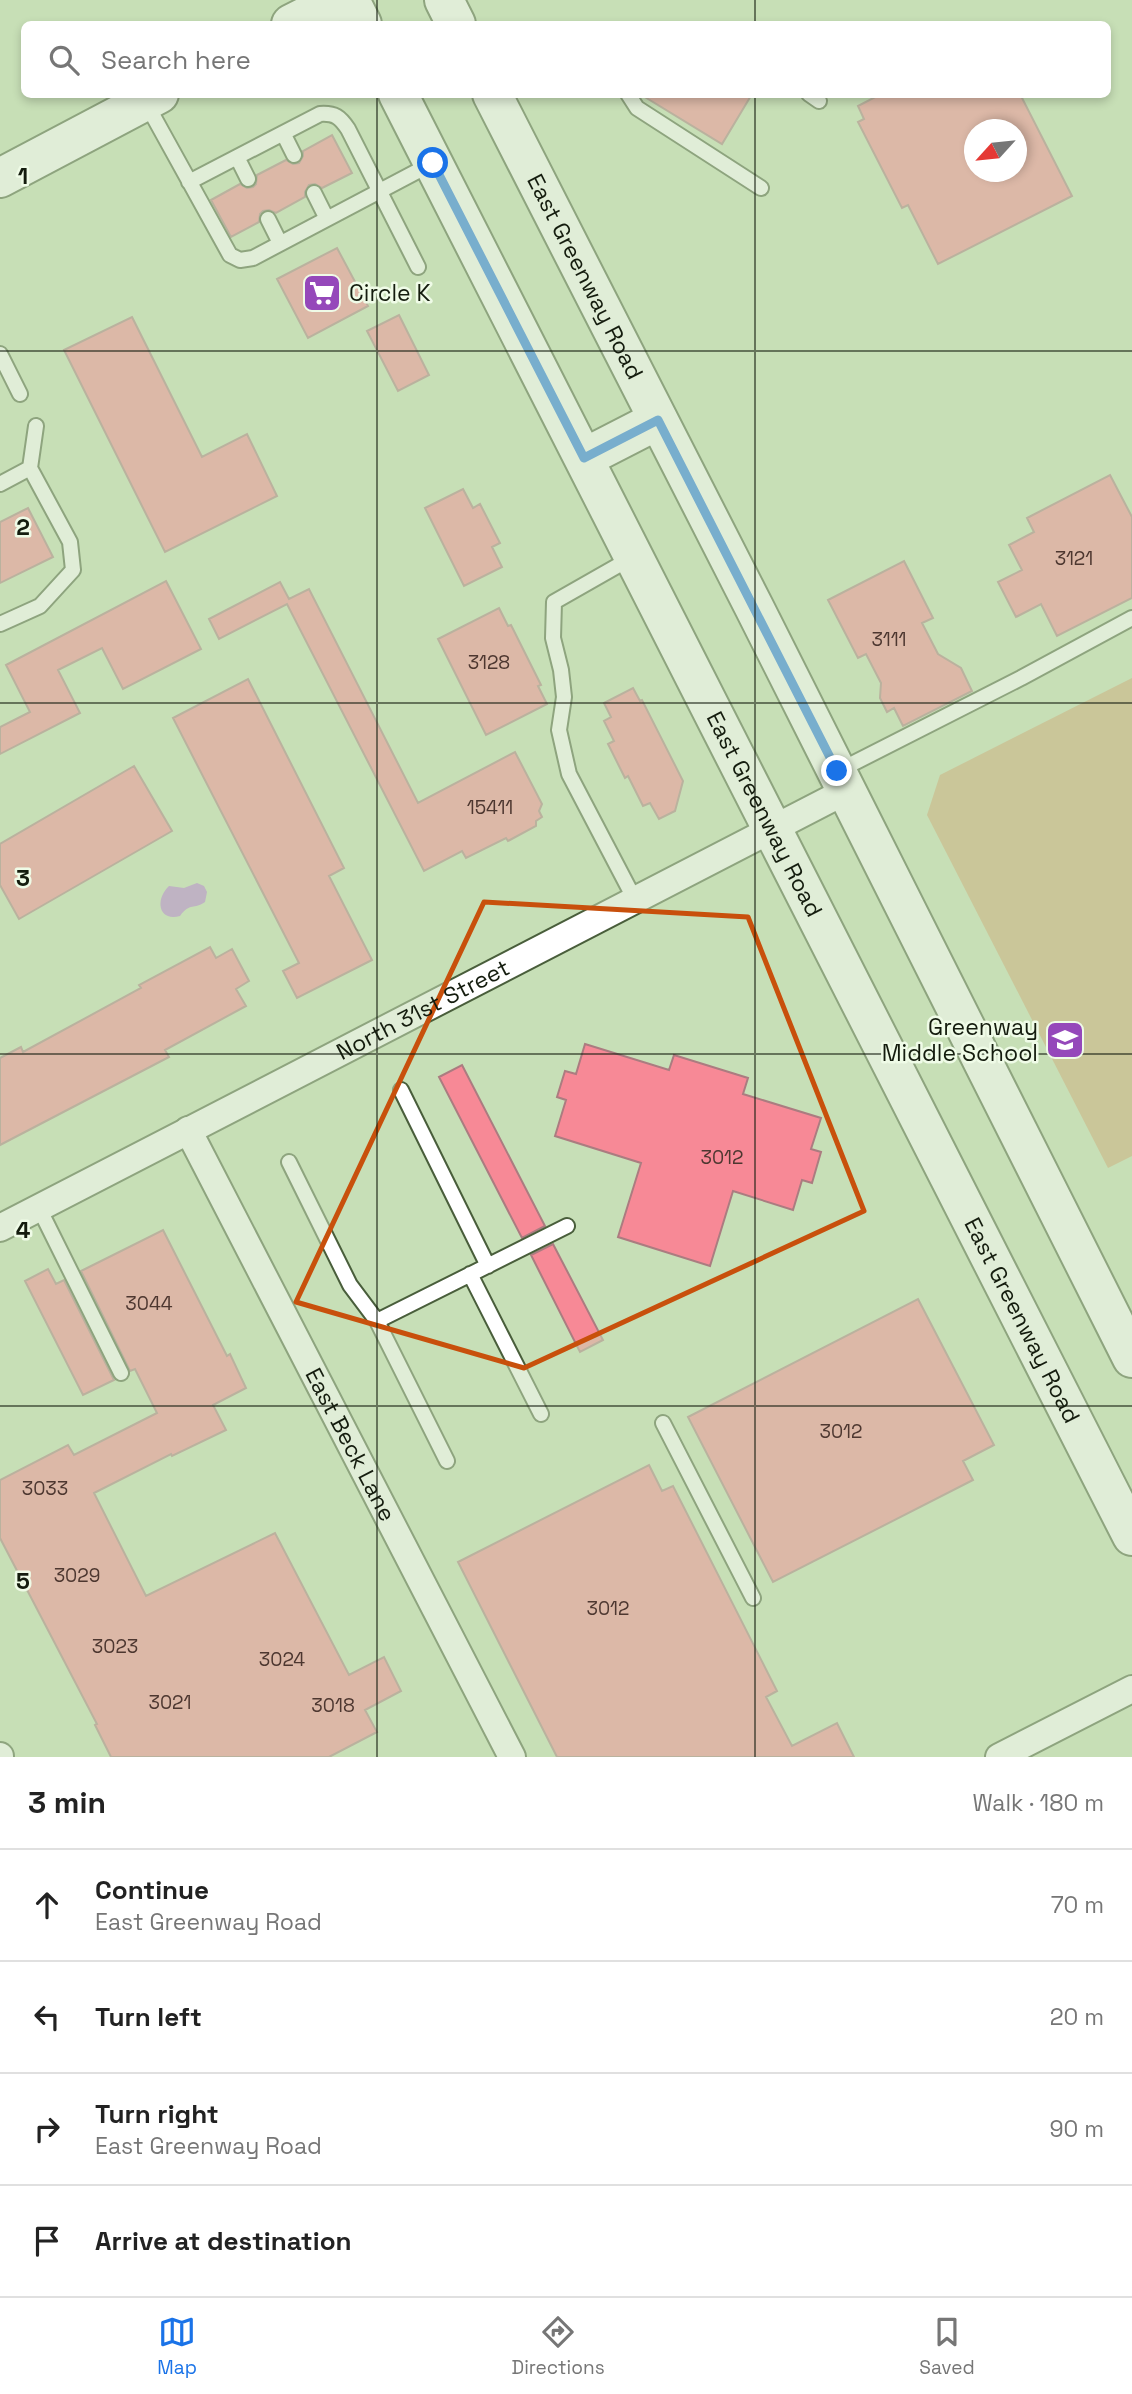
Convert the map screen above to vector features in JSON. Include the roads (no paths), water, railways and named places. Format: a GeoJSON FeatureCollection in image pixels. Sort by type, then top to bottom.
{"type":"FeatureCollection","features":[{"type":"Feature","properties":{"kind":"main road"},"geometry":{"type":"LineString","coordinates":[[297,21],[338,0]]}},
{"type":"Feature","properties":{"kind":"main road"},"geometry":{"type":"LineString","coordinates":[[350,0],[360,21]]}},
{"type":"Feature","properties":{"kind":"main road"},"geometry":{"type":"LineString","coordinates":[[444,0],[454,21]]}},
{"type":"Feature","properties":{"kind":"main road"},"geometry":{"type":"LineString","coordinates":[[0,178],[152,98]]}},
{"type":"Feature","properties":{"kind":"main road","name":"East Greenway Road"},"geometry":{"type":"LineString","coordinates":[[400,98],[1132,1536]]}},
{"type":"Feature","properties":{"kind":"main road","name":"East Greenway Road"},"geometry":{"type":"LineString","coordinates":[[494,98],[1132,1358]]}},
{"type":"Feature","properties":{"kind":"main road"},"geometry":{"type":"LineString","coordinates":[[584,458],[658,420]]}},
{"type":"Feature","properties":{"kind":"street","name":"North 31st Street"},"geometry":{"type":"LineString","coordinates":[[0,1228],[773,828],[842,781]]}},
{"type":"Feature","properties":{"kind":"street","name":"East Beck Lane"},"geometry":{"type":"LineString","coordinates":[[188,1130],[512,1757]]}},
{"type":"Feature","properties":{"kind":"street"},"geometry":{"type":"LineString","coordinates":[[999,1757],[1132,1689]]}},
{"type":"Feature","properties":{"kind":"lane"},"geometry":{"type":"LineString","coordinates":[[152,98],[189,183],[230,256],[240,260],[253,258],[433,163]]}},
{"type":"Feature","properties":{"kind":"lane"},"geometry":{"type":"LineString","coordinates":[[631,98],[637,108],[761,188]]}},
{"type":"Feature","properties":{"kind":"lane"},"geometry":{"type":"LineString","coordinates":[[189,183],[320,114],[333,113],[342,119],[348,129],[418,267]]}},
{"type":"Feature","properties":{"kind":"lane"},"geometry":{"type":"LineString","coordinates":[[282,133],[294,155]]}},
{"type":"Feature","properties":{"kind":"lane"},"geometry":{"type":"LineString","coordinates":[[237,157],[248,180]]}},
{"type":"Feature","properties":{"kind":"lane"},"geometry":{"type":"LineString","coordinates":[[314,193],[327,219]]}},
{"type":"Feature","properties":{"kind":"lane"},"geometry":{"type":"LineString","coordinates":[[268,219],[280,243]]}},
{"type":"Feature","properties":{"kind":"lane"},"geometry":{"type":"LineString","coordinates":[[0,354],[6,382],[20,394]]}},
{"type":"Feature","properties":{"kind":"lane"},"geometry":{"type":"LineString","coordinates":[[0,624],[40,606],[73,570],[70,542],[30,468],[36,426]]}},
{"type":"Feature","properties":{"kind":"lane"},"geometry":{"type":"LineString","coordinates":[[0,484],[30,468]]}},
{"type":"Feature","properties":{"kind":"lane"},"geometry":{"type":"LineString","coordinates":[[634,556],[554,602],[553,638],[564,697],[559,730],[569,774],[635,900]]}},
{"type":"Feature","properties":{"kind":"lane"},"geometry":{"type":"LineString","coordinates":[[842,781],[1132,618]]}},
{"type":"Feature","properties":{"kind":"lane"},"geometry":{"type":"LineString","coordinates":[[401,1090],[488,1266]]}},
{"type":"Feature","properties":{"kind":"lane"},"geometry":{"type":"LineString","coordinates":[[289,1162],[350,1285],[377,1321],[447,1461]]}},
{"type":"Feature","properties":{"kind":"lane"},"geometry":{"type":"LineString","coordinates":[[39,1208],[121,1373]]}},
{"type":"Feature","properties":{"kind":"lane"},"geometry":{"type":"LineString","coordinates":[[377,1321],[567,1226]]}},
{"type":"Feature","properties":{"kind":"lane"},"geometry":{"type":"LineString","coordinates":[[470,1274],[541,1414]]}},
{"type":"Feature","properties":{"kind":"lane"},"geometry":{"type":"LineString","coordinates":[[663,1423],[752,1598]]}},
{"type":"Feature","properties":{"kind":"place","name":"Circle K"},"geometry":{"type":"Point","coordinates":[322,293]}},
{"type":"Feature","properties":{"kind":"place","name":"Greenway Middle School"},"geometry":{"type":"Point","coordinates":[1065,1040]}}]}
